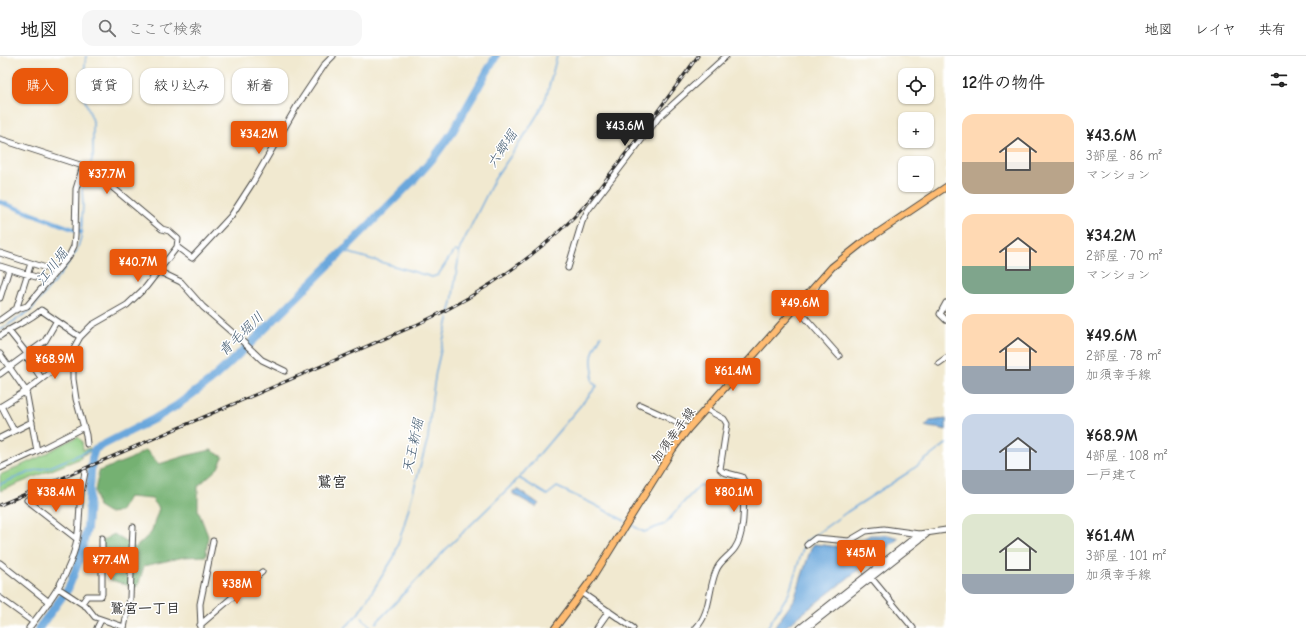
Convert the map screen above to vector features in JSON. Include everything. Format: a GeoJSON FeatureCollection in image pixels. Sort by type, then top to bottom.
{"type":"FeatureCollection","features":[{"type":"Feature","properties":{"kind":"main road","name":"加須幸手線"},"geometry":{"type":"LineString","coordinates":[[555,628],[582,593],[688,429],[832,267],[862,244],[946,187]]}},
{"type":"Feature","properties":{"kind":"street"},"geometry":{"type":"LineString","coordinates":[[177,247],[192,258],[231,216],[253,182],[297,106],[325,64],[333,56]]}},
{"type":"Feature","properties":{"kind":"street"},"geometry":{"type":"LineString","coordinates":[[568,268],[582,222],[588,210],[659,117],[726,56]]}},
{"type":"Feature","properties":{"kind":"street"},"geometry":{"type":"LineString","coordinates":[[0,139],[83,166],[92,171],[162,229],[169,231],[178,239],[177,247],[146,287],[127,305],[92,325],[80,337],[75,346],[73,355],[73,379],[76,399],[87,444]]}},
{"type":"Feature","properties":{"kind":"street"},"geometry":{"type":"LineString","coordinates":[[0,320],[16,310],[27,306],[49,282],[69,256],[74,246],[76,189],[83,166]]}},
{"type":"Feature","properties":{"kind":"street"},"geometry":{"type":"LineString","coordinates":[[0,253],[31,262],[55,273]]}},
{"type":"Feature","properties":{"kind":"street"},"geometry":{"type":"LineString","coordinates":[[16,310],[31,262]]}},
{"type":"Feature","properties":{"kind":"street"},"geometry":{"type":"LineString","coordinates":[[0,266],[49,282]]}},
{"type":"Feature","properties":{"kind":"street"},"geometry":{"type":"LineString","coordinates":[[0,298],[9,269]]}},
{"type":"Feature","properties":{"kind":"street"},"geometry":{"type":"LineString","coordinates":[[158,271],[181,282],[203,307],[264,362],[285,372]]}},
{"type":"Feature","properties":{"kind":"street"},"geometry":{"type":"LineString","coordinates":[[818,283],[803,315],[839,356]]}},
{"type":"Feature","properties":{"kind":"street"},"geometry":{"type":"LineString","coordinates":[[946,303],[940,314],[946,320]]}},
{"type":"Feature","properties":{"kind":"street"},"geometry":{"type":"LineString","coordinates":[[0,336],[8,330],[34,317],[41,310],[56,322],[80,337]]}},
{"type":"Feature","properties":{"kind":"street"},"geometry":{"type":"LineString","coordinates":[[0,374],[27,356],[45,341],[56,322]]}},
{"type":"Feature","properties":{"kind":"street"},"geometry":{"type":"LineString","coordinates":[[8,330],[42,379]]}},
{"type":"Feature","properties":{"kind":"street"},"geometry":{"type":"LineString","coordinates":[[0,354],[26,391],[37,451]]}},
{"type":"Feature","properties":{"kind":"street"},"geometry":{"type":"LineString","coordinates":[[14,431],[1,407],[26,391],[73,355]]}},
{"type":"Feature","properties":{"kind":"street"},"geometry":{"type":"LineString","coordinates":[[939,364],[946,358]]}},
{"type":"Feature","properties":{"kind":"street"},"geometry":{"type":"LineString","coordinates":[[640,405],[688,429]]}},
{"type":"Feature","properties":{"kind":"street"},"geometry":{"type":"LineString","coordinates":[[696,628],[706,614],[716,570],[721,562],[736,548],[741,532],[744,481],[742,477],[723,472],[720,469],[727,424],[724,419],[706,410]]}},
{"type":"Feature","properties":{"kind":"street"},"geometry":{"type":"LineString","coordinates":[[0,438],[32,422]]}},
{"type":"Feature","properties":{"kind":"street"},"geometry":{"type":"LineString","coordinates":[[0,468],[84,427]]}},
{"type":"Feature","properties":{"kind":"street"},"geometry":{"type":"LineString","coordinates":[[29,628],[59,589],[65,577],[80,524],[81,494],[85,472]]}},
{"type":"Feature","properties":{"kind":"street"},"geometry":{"type":"LineString","coordinates":[[27,500],[77,539]]}},
{"type":"Feature","properties":{"kind":"street"},"geometry":{"type":"LineString","coordinates":[[59,589],[82,603],[95,617],[124,628],[130,598],[133,527]]}},
{"type":"Feature","properties":{"kind":"street"},"geometry":{"type":"LineString","coordinates":[[807,545],[816,538],[849,541],[866,531],[884,529],[919,534],[946,530]]}},
{"type":"Feature","properties":{"kind":"street"},"geometry":{"type":"LineString","coordinates":[[807,628],[919,534]]}},
{"type":"Feature","properties":{"kind":"street"},"geometry":{"type":"LineString","coordinates":[[800,628],[926,534]]}},
{"type":"Feature","properties":{"kind":"street"},"geometry":{"type":"LineString","coordinates":[[82,603],[87,596],[102,596],[102,538]]}},
{"type":"Feature","properties":{"kind":"street"},"geometry":{"type":"LineString","coordinates":[[201,626],[200,604],[213,541]]}},
{"type":"Feature","properties":{"kind":"street"},"geometry":{"type":"LineString","coordinates":[[0,563],[49,602]]}},
{"type":"Feature","properties":{"kind":"street"},"geometry":{"type":"LineString","coordinates":[[201,626],[262,572]]}},
{"type":"Feature","properties":{"kind":"street"},"geometry":{"type":"LineString","coordinates":[[870,575],[913,628]]}},
{"type":"Feature","properties":{"kind":"street"},"geometry":{"type":"LineString","coordinates":[[582,593],[633,628]]}},
{"type":"Feature","properties":{"kind":"street"},"geometry":{"type":"LineString","coordinates":[[0,598],[33,622]]}},
{"type":"Feature","properties":{"kind":"street"},"geometry":{"type":"LineString","coordinates":[[597,628],[609,612]]}},
{"type":"Feature","properties":{"kind":"street"},"geometry":{"type":"LineString","coordinates":[[97,628],[101,620]]}},
{"type":"Feature","properties":{"kind":"green space"},"geometry":{"type":"Polygon","coordinates":[[[78,437],[82,441],[83,450],[90,448],[89,452],[80,456],[81,458],[0,491],[0,475],[44,455],[64,443],[78,437]]]}},
{"type":"Feature","properties":{"kind":"green space"},"geometry":{"type":"Polygon","coordinates":[[[146,450],[159,464],[211,450],[223,457],[218,468],[198,486],[198,510],[208,536],[206,556],[184,557],[144,566],[138,586],[134,587],[111,580],[102,567],[100,542],[114,534],[135,548],[151,533],[159,508],[152,499],[129,497],[120,512],[108,513],[98,507],[95,491],[99,471],[130,459],[146,450]]]}},
{"type":"Feature","properties":{"kind":"water"},"geometry":{"type":"Polygon","coordinates":[[[946,419],[946,430],[925,426],[930,421],[946,419]]]}},
{"type":"Feature","properties":{"kind":"water"},"geometry":{"type":"Polygon","coordinates":[[[519,490],[539,504],[536,507],[513,494],[513,491],[519,490]]]}},
{"type":"Feature","properties":{"kind":"water"},"geometry":{"type":"Polygon","coordinates":[[[870,535],[888,535],[899,538],[784,628],[774,628],[794,600],[811,548],[814,544],[848,548],[870,535]]]}},
{"type":"Feature","properties":{"kind":"waterway","name":"江川堀"},"geometry":{"type":"LineString","coordinates":[[0,330],[31,310],[60,275],[77,250],[81,237],[83,204],[82,189],[93,155],[93,121],[82,93],[86,56]]}},
{"type":"Feature","properties":{"kind":"waterway","name":"青毛堀川"},"geometry":{"type":"LineString","coordinates":[[39,628],[68,589],[79,561],[87,528],[92,458],[95,449],[176,406],[210,381],[250,344],[415,179],[435,156],[453,131],[496,56]]}},
{"type":"Feature","properties":{"kind":"waterway","name":"天王新堀"},"geometry":{"type":"LineString","coordinates":[[345,628],[358,614],[394,557],[404,525],[428,438],[436,371],[452,302],[460,248],[494,180],[542,107],[557,56]]}},
{"type":"Feature","properties":{"kind":"waterway"},"geometry":{"type":"LineString","coordinates":[[0,202],[81,232]]}},
{"type":"Feature","properties":{"kind":"waterway"},"geometry":{"type":"LineString","coordinates":[[344,250],[346,252],[432,277],[438,275],[455,251],[459,252]]}},
{"type":"Feature","properties":{"kind":"waterway"},"geometry":{"type":"LineString","coordinates":[[519,478],[597,386],[592,380],[592,356],[601,336]]}},
{"type":"Feature","properties":{"kind":"waterway"},"geometry":{"type":"LineString","coordinates":[[767,628],[789,593],[805,542],[847,512],[909,472],[946,444]]}},
{"type":"Feature","properties":{"kind":"waterway"},"geometry":{"type":"LineString","coordinates":[[0,484],[33,471],[50,467],[95,449]]}},
{"type":"Feature","properties":{"kind":"waterway"},"geometry":{"type":"LineString","coordinates":[[376,623],[450,545],[519,478],[547,495],[557,487],[625,521]]}},
{"type":"Feature","properties":{"kind":"waterway"},"geometry":{"type":"LineString","coordinates":[[628,523],[644,532],[665,524],[700,485],[740,501]]}},
{"type":"Feature","properties":{"kind":"waterway"},"geometry":{"type":"LineString","coordinates":[[362,618],[372,628]]}},
{"type":"Feature","properties":{"kind":"railway"},"geometry":{"type":"LineString","coordinates":[[0,505],[416,325],[477,293],[515,268],[533,254],[567,224],[585,205],[602,185],[698,56]]}},
{"type":"Feature","properties":{"kind":"district","name":"鷲宮"},"geometry":{"type":"Point","coordinates":[332,482]}},
{"type":"Feature","properties":{"kind":"district","name":"鷲宮一丁目"},"geometry":{"type":"Point","coordinates":[145,608]}},
{"type":"Feature","properties":{"kind":"water label","name":"六郷堀"},"geometry":{"type":"Point","coordinates":[502,149]}}]}
